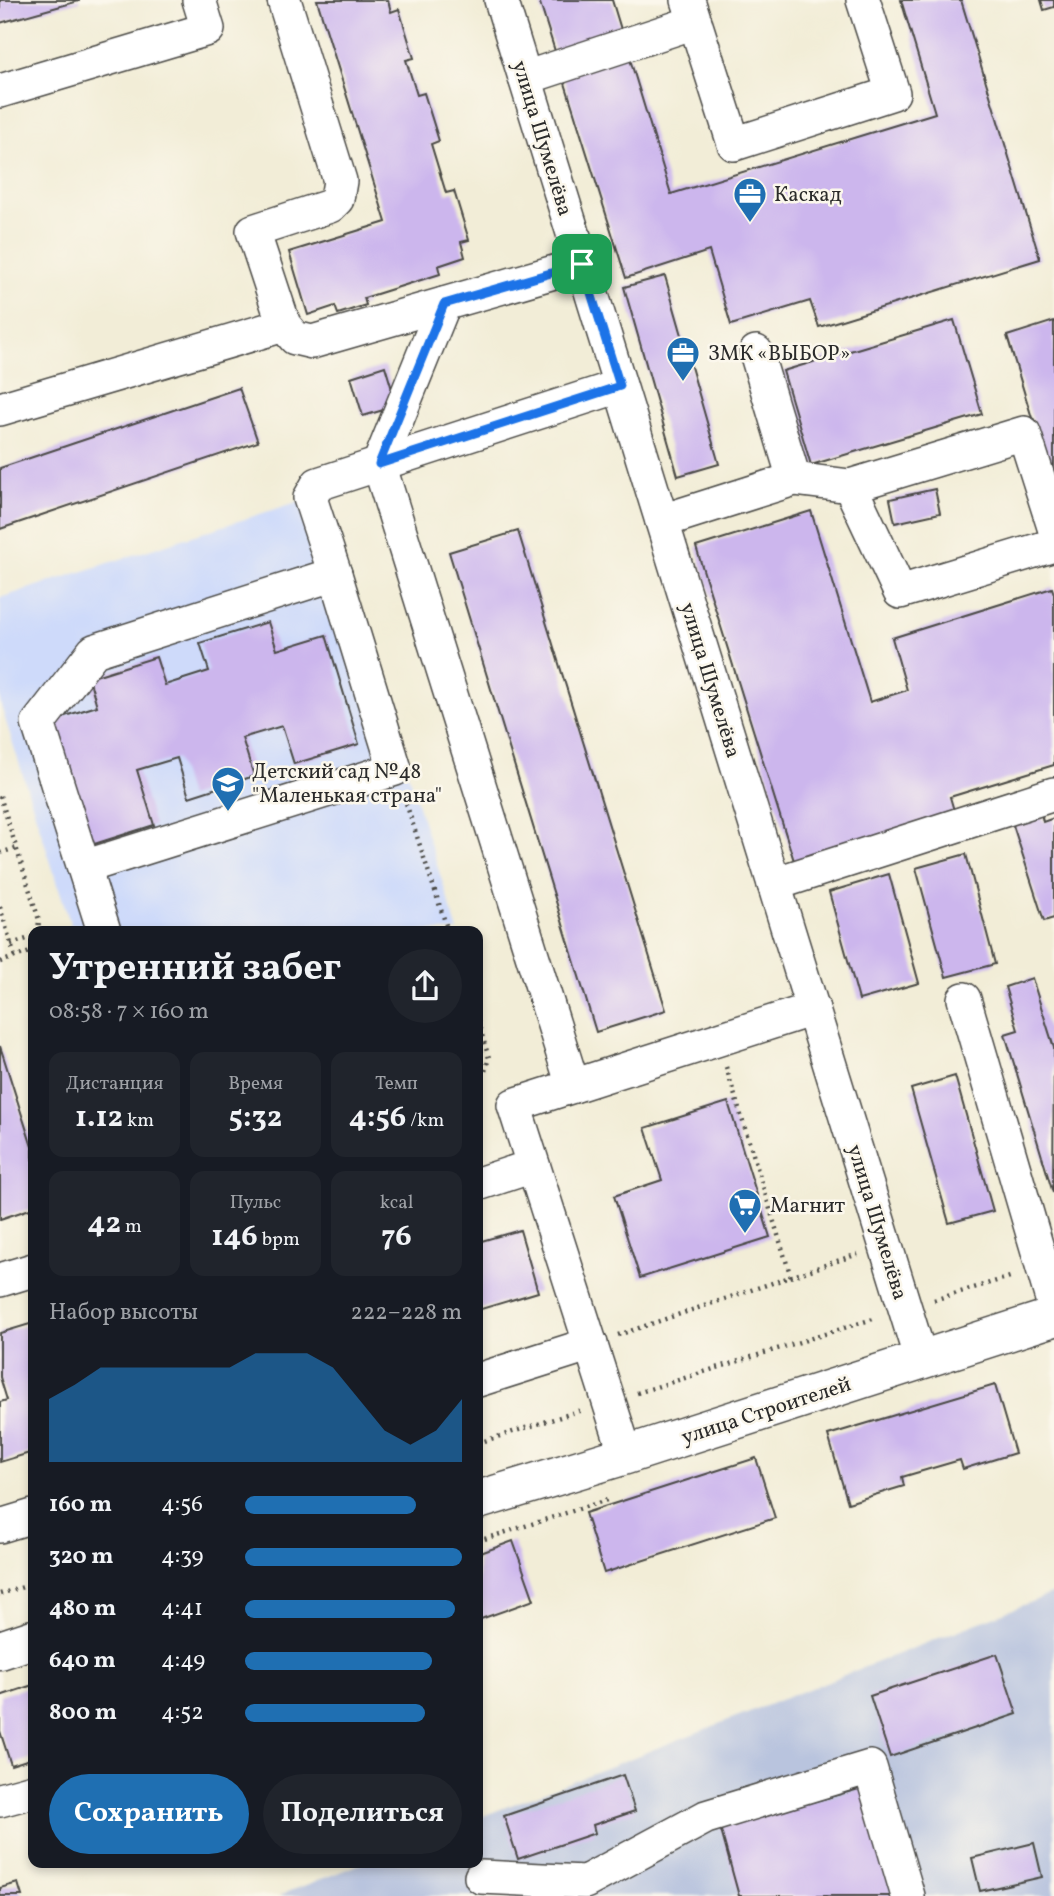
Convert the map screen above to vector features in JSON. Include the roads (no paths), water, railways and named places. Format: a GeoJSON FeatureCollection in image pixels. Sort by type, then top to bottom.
{"type":"FeatureCollection","features":[{"type":"Feature","properties":{"kind":"main road","name":"улица Строителей"},"geometry":{"type":"LineString","coordinates":[[483,1498],[1054,1317]]}},
{"type":"Feature","properties":{"kind":"main road"},"geometry":{"type":"LineString","coordinates":[[0,1650],[28,1641]]}},
{"type":"Feature","properties":{"kind":"street"},"geometry":{"type":"LineString","coordinates":[[0,91],[208,29],[199,0]]}},
{"type":"Feature","properties":{"kind":"street"},"geometry":{"type":"LineString","coordinates":[[284,0],[340,181],[337,199],[330,206],[253,231],[284,325],[295,338],[312,342],[582,264]]}},
{"type":"Feature","properties":{"kind":"street","name":"улица Шумелёва"},"geometry":{"type":"LineString","coordinates":[[501,0],[921,1360]]}},
{"type":"Feature","properties":{"kind":"street"},"geometry":{"type":"LineString","coordinates":[[525,78],[692,11],[734,144],[893,93],[863,0]]}},
{"type":"Feature","properties":{"kind":"street"},"geometry":{"type":"LineString","coordinates":[[444,304],[379,464],[573,1086]]}},
{"type":"Feature","properties":{"kind":"street"},"geometry":{"type":"LineString","coordinates":[[0,409],[284,325]]}},
{"type":"Feature","properties":{"kind":"street"},"geometry":{"type":"LineString","coordinates":[[756,352],[794,479]]}},
{"type":"Feature","properties":{"kind":"street"},"geometry":{"type":"LineString","coordinates":[[84,867],[395,769],[310,498],[317,484],[620,386]]}},
{"type":"Feature","properties":{"kind":"street"},"geometry":{"type":"LineString","coordinates":[[662,521],[794,479],[850,486],[1024,433],[1054,527]]}},
{"type":"Feature","properties":{"kind":"street"},"geometry":{"type":"LineString","coordinates":[[850,486],[900,592],[1054,545]]}},
{"type":"Feature","properties":{"kind":"street"},"geometry":{"type":"LineString","coordinates":[[102,926],[38,723],[94,651],[335,574]]}},
{"type":"Feature","properties":{"kind":"street"},"geometry":{"type":"LineString","coordinates":[[774,884],[1054,794]]}},
{"type":"Feature","properties":{"kind":"street"},"geometry":{"type":"LineString","coordinates":[[964,999],[1054,1306]]}},
{"type":"Feature","properties":{"kind":"street"},"geometry":{"type":"LineString","coordinates":[[626,1455],[514,1105],[813,1009]]}},
{"type":"Feature","properties":{"kind":"street"},"geometry":{"type":"LineString","coordinates":[[483,1182],[533,1166]]}},
{"type":"Feature","properties":{"kind":"street"},"geometry":{"type":"LineString","coordinates":[[0,1280],[28,1271]]}},
{"type":"Feature","properties":{"kind":"street"},"geometry":{"type":"LineString","coordinates":[[483,1378],[591,1344]]}},
{"type":"Feature","properties":{"kind":"street"},"geometry":{"type":"LineString","coordinates":[[0,1526],[28,1518]]}},
{"type":"Feature","properties":{"kind":"street"},"geometry":{"type":"LineString","coordinates":[[481,1878],[585,1882],[706,1817],[870,1767],[908,1896]]}},
{"type":"Feature","properties":{"kind":"street"},"geometry":{"type":"LineString","coordinates":[[0,1800],[28,1792]]}},
{"type":"Feature","properties":{"kind":"place","name":"Каскад"},"geometry":{"type":"Point","coordinates":[750,224]}},
{"type":"Feature","properties":{"kind":"place","name":"ЗМК «ВЫБОР»"},"geometry":{"type":"Point","coordinates":[683,383]}},
{"type":"Feature","properties":{"kind":"place","name":"Детский сад №48 \"Маленькая страна\""},"geometry":{"type":"Point","coordinates":[228,813]}},
{"type":"Feature","properties":{"kind":"place","name":"Магнит"},"geometry":{"type":"Point","coordinates":[745,1235]}}]}
